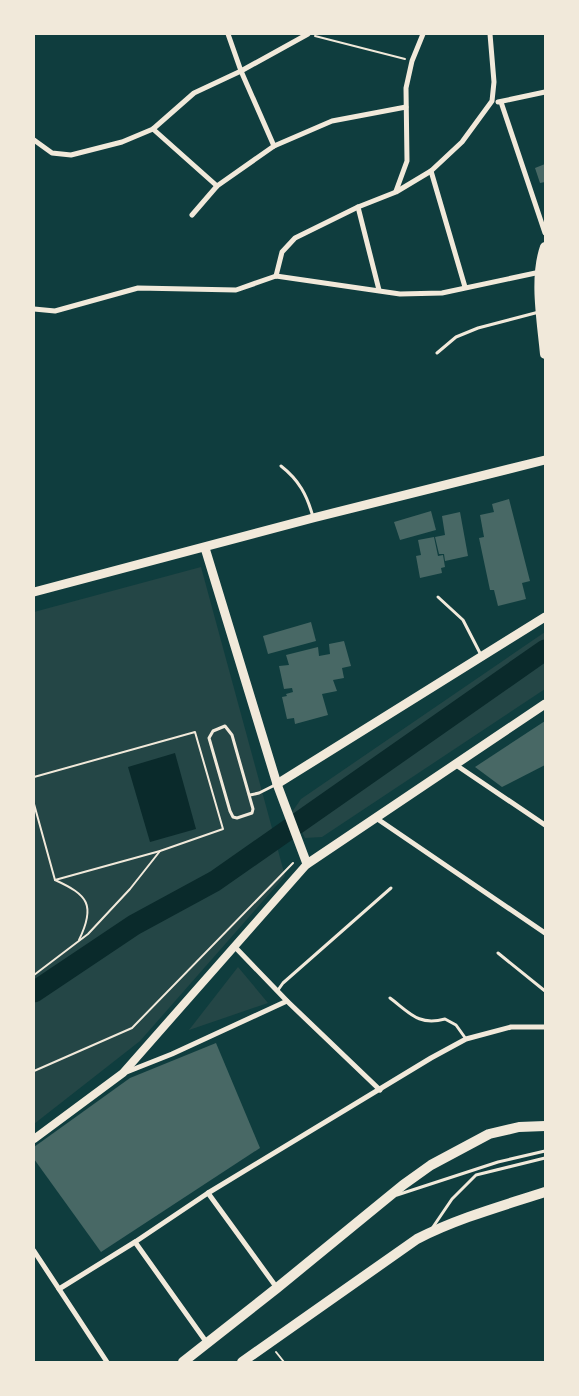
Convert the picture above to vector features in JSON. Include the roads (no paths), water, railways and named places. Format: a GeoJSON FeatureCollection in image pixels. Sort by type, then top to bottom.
{"type":"FeatureCollection","features":[{"type":"Feature","properties":{"kind":"highway"},"geometry":{"type":"LineString","coordinates":[[545,247],[540,291],[545,354]]}},
{"type":"Feature","properties":{"kind":"highway"},"geometry":{"type":"LineString","coordinates":[[183,1362],[431,1165],[489,1134],[519,1126],[545,1126]]}},
{"type":"Feature","properties":{"kind":"highway"},"geometry":{"type":"LineString","coordinates":[[242,1362],[417,1239],[462,1218],[545,1192]]}},
{"type":"Feature","properties":{"kind":"main road"},"geometry":{"type":"LineString","coordinates":[[34,592],[313,518],[545,460]]}},
{"type":"Feature","properties":{"kind":"main road"},"geometry":{"type":"LineString","coordinates":[[205,548],[277,784],[306,864],[545,704]]}},
{"type":"Feature","properties":{"kind":"main road"},"geometry":{"type":"LineString","coordinates":[[277,784],[545,617]]}},
{"type":"Feature","properties":{"kind":"street"},"geometry":{"type":"LineString","coordinates":[[228,34],[241,71],[274,146]]}},
{"type":"Feature","properties":{"kind":"street"},"geometry":{"type":"LineString","coordinates":[[34,140],[52,154],[71,156],[122,142],[152,129],[194,93],[241,71],[308,34]]}},
{"type":"Feature","properties":{"kind":"street"},"geometry":{"type":"LineString","coordinates":[[396,192],[407,160],[406,88],[412,61],[423,34]]}},
{"type":"Feature","properties":{"kind":"street"},"geometry":{"type":"LineString","coordinates":[[276,276],[282,252],[295,238],[396,192],[431,170],[462,142],[492,101],[494,82],[490,34]]}},
{"type":"Feature","properties":{"kind":"street"},"geometry":{"type":"LineString","coordinates":[[492,101],[501,102],[545,92]]}},
{"type":"Feature","properties":{"kind":"street"},"geometry":{"type":"LineString","coordinates":[[501,102],[545,233]]}},
{"type":"Feature","properties":{"kind":"street"},"geometry":{"type":"LineString","coordinates":[[192,214],[217,186],[274,146],[332,121],[406,107]]}},
{"type":"Feature","properties":{"kind":"street"},"geometry":{"type":"LineString","coordinates":[[152,129],[217,186]]}},
{"type":"Feature","properties":{"kind":"street"},"geometry":{"type":"LineString","coordinates":[[431,170],[465,287]]}},
{"type":"Feature","properties":{"kind":"street"},"geometry":{"type":"LineString","coordinates":[[358,208],[379,290]]}},
{"type":"Feature","properties":{"kind":"street"},"geometry":{"type":"LineString","coordinates":[[34,309],[55,311],[138,288],[236,290],[276,276],[400,294],[442,293],[543,271]]}},
{"type":"Feature","properties":{"kind":"street"},"geometry":{"type":"LineString","coordinates":[[456,765],[545,825]]}},
{"type":"Feature","properties":{"kind":"street"},"geometry":{"type":"LineString","coordinates":[[376,818],[545,933]]}},
{"type":"Feature","properties":{"kind":"street"},"geometry":{"type":"LineString","coordinates":[[34,1139],[124,1073],[306,864]]}},
{"type":"Feature","properties":{"kind":"street"},"geometry":{"type":"LineString","coordinates":[[235,947],[287,1001],[380,1090]]}},
{"type":"Feature","properties":{"kind":"street"},"geometry":{"type":"LineString","coordinates":[[124,1073],[172,1054],[287,1001]]}},
{"type":"Feature","properties":{"kind":"street"},"geometry":{"type":"LineString","coordinates":[[59,1289],[136,1242],[208,1193],[431,1058],[466,1039],[511,1027],[545,1027]]}},
{"type":"Feature","properties":{"kind":"street"},"geometry":{"type":"LineString","coordinates":[[208,1193],[277,1288]]}},
{"type":"Feature","properties":{"kind":"street"},"geometry":{"type":"LineString","coordinates":[[136,1242],[207,1344]]}},
{"type":"Feature","properties":{"kind":"street"},"geometry":{"type":"LineString","coordinates":[[34,1251],[107,1362]]}},
{"type":"Feature","properties":{"kind":"lane"},"geometry":{"type":"LineString","coordinates":[[437,353],[456,337],[470,331],[542,311]]}},
{"type":"Feature","properties":{"kind":"lane"},"geometry":{"type":"LineString","coordinates":[[280,466],[293,475],[300,484],[313,518]]}},
{"type":"Feature","properties":{"kind":"lane"},"geometry":{"type":"LineString","coordinates":[[438,597],[463,620],[482,657]]}},
{"type":"Feature","properties":{"kind":"lane"},"geometry":{"type":"LineString","coordinates":[[225,726],[229,729],[250,795],[252,813],[237,818],[233,817],[209,738],[212,731],[225,726]]}},
{"type":"Feature","properties":{"kind":"lane"},"geometry":{"type":"LineString","coordinates":[[250,795],[259,793],[277,784]]}},
{"type":"Feature","properties":{"kind":"lane"},"geometry":{"type":"LineString","coordinates":[[278,990],[283,982],[391,888]]}},
{"type":"Feature","properties":{"kind":"lane"},"geometry":{"type":"LineString","coordinates":[[498,953],[545,991]]}},
{"type":"Feature","properties":{"kind":"lane"},"geometry":{"type":"LineString","coordinates":[[390,998],[419,1020],[434,1022],[445,1019],[451,1022],[456,1025],[466,1039]]}},
{"type":"Feature","properties":{"kind":"lane"},"geometry":{"type":"LineString","coordinates":[[388,1198],[498,1162],[545,1151]]}},
{"type":"Feature","properties":{"kind":"lane"},"geometry":{"type":"LineString","coordinates":[[430,1232],[452,1199],[476,1175],[545,1158]]}},
{"type":"Feature","properties":{"kind":"waterway"},"geometry":{"type":"LineString","coordinates":[[34,992],[134,925],[215,881],[545,650]]}}]}
